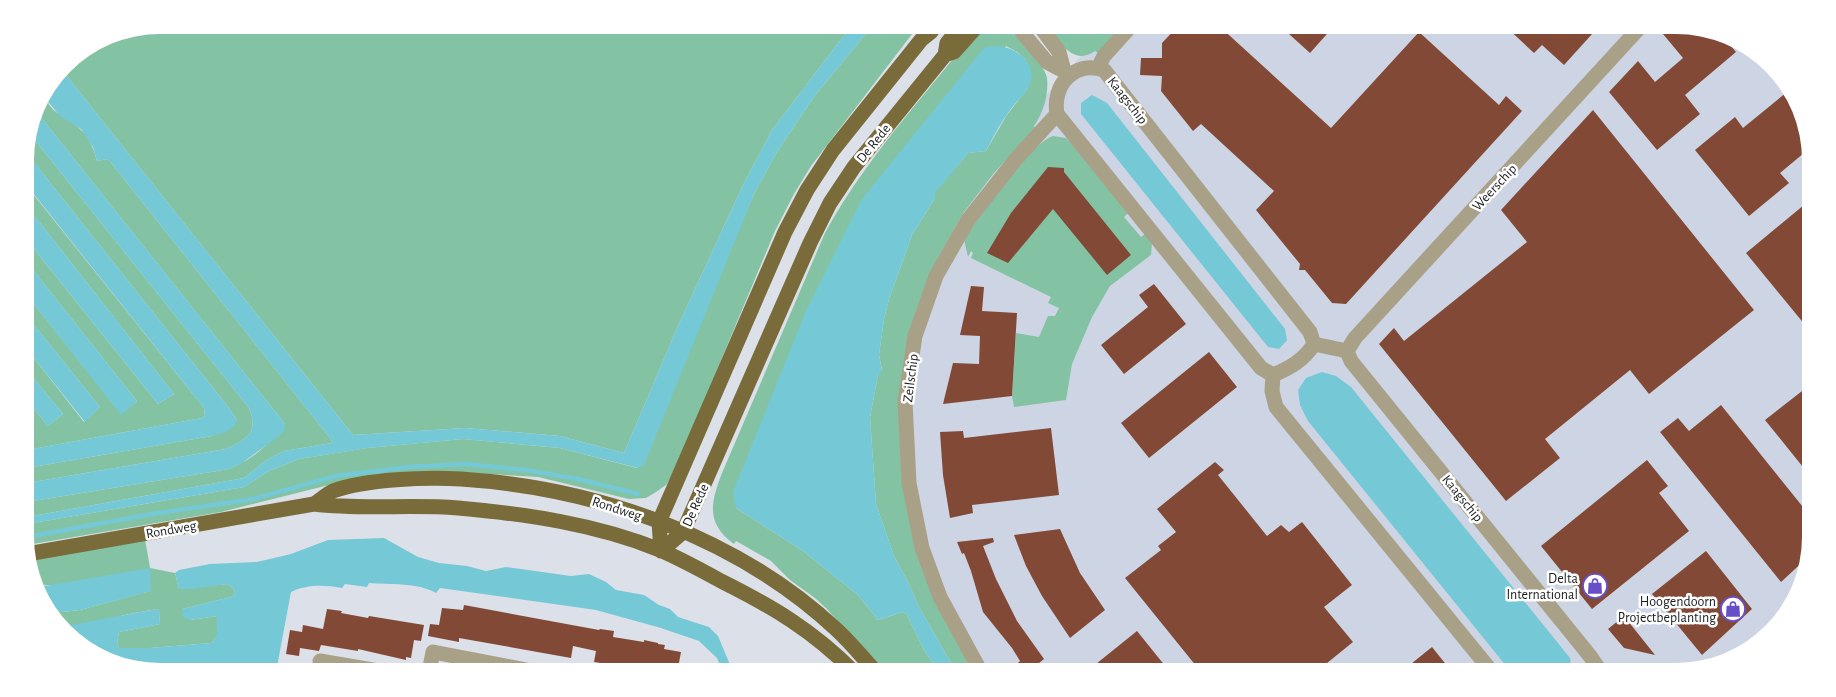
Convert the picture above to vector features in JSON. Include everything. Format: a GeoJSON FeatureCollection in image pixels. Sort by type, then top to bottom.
{"type":"FeatureCollection","features":[{"type":"Feature","properties":{"kind":"main road","name":"De Rede"},"geometry":{"type":"LineString","coordinates":[[921,40],[923,34]]}},
{"type":"Feature","properties":{"kind":"main road","name":"De Rede"},"geometry":{"type":"LineString","coordinates":[[661,550],[659,522],[785,232],[807,190],[833,150],[921,40],[928,34]]}},
{"type":"Feature","properties":{"kind":"main road","name":"De Rede"},"geometry":{"type":"LineString","coordinates":[[661,550],[684,532],[810,243],[830,203],[854,167],[945,55],[947,44],[955,34]]}},
{"type":"Feature","properties":{"kind":"main road","name":"De Rede"},"geometry":{"type":"LineString","coordinates":[[945,55],[954,52],[970,34]]}},
{"type":"Feature","properties":{"kind":"main road","name":"Rondweg"},"geometry":{"type":"LineString","coordinates":[[314,504],[332,492],[361,485],[397,480],[441,478],[494,481],[556,491],[617,507],[684,532],[747,564],[790,592],[838,631],[868,663]]}},
{"type":"Feature","properties":{"kind":"main road","name":"Rondweg"},"geometry":{"type":"LineString","coordinates":[[35,553],[314,504],[338,507],[410,506],[456,508],[514,514],[594,529],[661,550],[763,601],[831,648],[845,663]]}},
{"type":"Feature","properties":{"kind":"street"},"geometry":{"type":"LineString","coordinates":[[1024,34],[1047,62],[1066,74]]}},
{"type":"Feature","properties":{"kind":"street"},"geometry":{"type":"LineString","coordinates":[[1045,34],[1059,52],[1066,74],[1058,90],[1055,105],[1057,114],[1261,368],[1273,375]]}},
{"type":"Feature","properties":{"kind":"street"},"geometry":{"type":"LineString","coordinates":[[1098,68],[1104,56],[1124,34]]}},
{"type":"Feature","properties":{"kind":"street","name":"Weerschip"},"geometry":{"type":"LineString","coordinates":[[1347,351],[1362,330],[1634,34]]}},
{"type":"Feature","properties":{"kind":"street","name":"Kaagschip"},"geometry":{"type":"LineString","coordinates":[[1066,74],[1079,70],[1098,68],[1104,70],[1310,332],[1314,344]]}},
{"type":"Feature","properties":{"kind":"street","name":"Zeilschip"},"geometry":{"type":"LineString","coordinates":[[976,663],[940,597],[922,548],[909,483],[905,400],[915,336],[936,276],[968,220],[1016,159],[1057,114]]}},
{"type":"Feature","properties":{"kind":"street"},"geometry":{"type":"LineString","coordinates":[[1273,375],[1294,365],[1307,355],[1314,344],[1347,351]]}},
{"type":"Feature","properties":{"kind":"street","name":"Kaagschip"},"geometry":{"type":"LineString","coordinates":[[1347,351],[1352,361],[1595,663]]}},
{"type":"Feature","properties":{"kind":"street"},"geometry":{"type":"LineString","coordinates":[[1273,375],[1272,391],[1276,407],[1485,663]]}},
{"type":"Feature","properties":{"kind":"street"},"geometry":{"type":"LineString","coordinates":[[431,663],[433,652],[460,663]]}},
{"type":"Feature","properties":{"kind":"street"},"geometry":{"type":"LineString","coordinates":[[320,661],[332,663]]}},
{"type":"Feature","properties":{"kind":"shaded area"},"geometry":{"type":"Polygon","coordinates":[[[1101,34],[1676,34],[1717,40],[1746,55],[1771,77],[1781,90],[1793,111],[1801,143],[1802,537],[1800,562],[1796,578],[1781,607],[1765,626],[1739,646],[1725,654],[1685,663],[962,663],[886,455],[910,272],[1030,113],[1101,34]]]}},
{"type":"Feature","properties":{"kind":"green space"},"geometry":{"type":"Polygon","coordinates":[[[151,34],[845,34],[772,130],[742,187],[677,328],[624,453],[560,436],[465,428],[353,435],[66,76],[83,60],[111,43],[135,36],[151,34]]]}},
{"type":"Feature","properties":{"kind":"green space"},"geometry":{"type":"Polygon","coordinates":[[[866,34],[912,34],[811,166],[794,194],[775,231],[674,473],[666,485],[646,498],[629,499],[538,477],[440,471],[386,474],[325,486],[221,512],[34,544],[34,523],[244,487],[269,471],[299,459],[367,448],[463,439],[560,448],[637,468],[754,194],[777,152],[813,98],[866,34]]]}},
{"type":"Feature","properties":{"kind":"green space"},"geometry":{"type":"Polygon","coordinates":[[[979,34],[1012,34],[1021,40],[1042,67],[1046,73],[1047,84],[1043,110],[1034,126],[1035,128],[994,173],[964,212],[939,256],[916,320],[904,485],[972,663],[951,663],[918,605],[894,556],[876,504],[870,417],[878,375],[882,370],[879,355],[884,319],[889,299],[912,235],[935,198],[934,193],[968,153],[986,151],[1006,116],[1028,88],[1025,59],[1017,52],[1006,46],[736,508],[803,551],[858,595],[878,620],[903,612],[907,615],[924,650],[933,663],[873,663],[827,609],[815,598],[790,580],[771,561],[736,541],[734,544],[725,536],[718,528],[715,520],[713,503],[722,473],[825,233],[854,185],[887,140],[973,37],[979,34]]]}},
{"type":"Feature","properties":{"kind":"green space"},"geometry":{"type":"Polygon","coordinates":[[[1053,34],[1115,34],[1098,53],[1095,51],[1080,56],[1073,54],[1053,34]]]}},
{"type":"Feature","properties":{"kind":"green space"},"geometry":{"type":"Polygon","coordinates":[[[48,103],[53,110],[84,133],[93,148],[97,161],[108,159],[330,438],[332,443],[284,451],[265,461],[244,478],[34,516],[34,501],[229,469],[260,451],[285,424],[41,117],[48,103]]]}},
{"type":"Feature","properties":{"kind":"green space"},"geometry":{"type":"Polygon","coordinates":[[[1053,136],[1066,138],[1073,145],[1128,213],[1124,217],[1141,237],[1145,234],[1152,243],[1151,255],[1110,286],[1092,317],[1072,364],[1066,400],[1014,407],[1012,396],[1016,333],[1039,337],[1048,316],[1055,316],[1059,308],[1048,303],[1051,297],[971,258],[973,253],[971,251],[968,257],[964,239],[1018,166],[1031,152],[1053,136]]]}},
{"type":"Feature","properties":{"kind":"green space"},"geometry":{"type":"Polygon","coordinates":[[[35,141],[249,408],[253,424],[252,429],[245,438],[226,449],[34,482],[34,467],[212,436],[237,420],[34,162],[35,141]]]}},
{"type":"Feature","properties":{"kind":"green space"},"geometry":{"type":"Polygon","coordinates":[[[34,195],[204,408],[205,416],[34,449],[34,409],[48,426],[63,414],[34,379],[34,358],[84,422],[100,407],[34,325],[34,304],[121,414],[137,401],[34,271],[34,249],[158,404],[174,394],[34,215],[34,195]]]}},
{"type":"Feature","properties":{"kind":"green space"},"geometry":{"type":"Polygon","coordinates":[[[145,539],[150,568],[175,573],[179,589],[227,584],[234,589],[235,594],[231,597],[182,609],[190,620],[217,616],[217,636],[211,643],[150,648],[119,648],[117,643],[119,632],[160,624],[159,611],[157,609],[124,615],[74,629],[57,610],[62,612],[80,610],[150,591],[44,586],[36,559],[145,539]]]}},
{"type":"Feature","properties":{"kind":"water"},"geometry":{"type":"Polygon","coordinates":[[[845,34],[866,34],[813,98],[777,152],[754,194],[644,465],[638,468],[560,448],[463,439],[368,448],[299,459],[269,471],[244,487],[34,523],[34,516],[244,478],[265,461],[284,451],[332,443],[330,438],[108,159],[97,161],[93,147],[81,129],[60,116],[48,102],[66,76],[353,435],[465,428],[560,436],[624,453],[677,328],[742,187],[772,130],[845,34]]]}},
{"type":"Feature","properties":{"kind":"water"},"geometry":{"type":"Polygon","coordinates":[[[1005,47],[1019,54],[1029,65],[1031,80],[1026,91],[1002,122],[986,151],[968,153],[935,193],[935,198],[912,235],[889,299],[884,319],[879,355],[882,371],[878,375],[870,417],[876,504],[894,556],[918,605],[951,663],[933,663],[924,650],[907,615],[903,612],[878,620],[858,595],[803,551],[736,508],[733,492],[806,311],[862,199],[984,48],[1005,47]]]}},
{"type":"Feature","properties":{"kind":"water"},"geometry":{"type":"Polygon","coordinates":[[[1092,95],[1107,103],[1285,329],[1287,340],[1279,349],[1268,347],[1081,114],[1081,103],[1092,95]]]}},
{"type":"Feature","properties":{"kind":"water"},"geometry":{"type":"Polygon","coordinates":[[[41,117],[285,424],[284,431],[279,436],[242,463],[229,469],[34,501],[34,482],[226,449],[240,442],[252,429],[252,417],[249,408],[35,141],[41,117]]]}},
{"type":"Feature","properties":{"kind":"water"},"geometry":{"type":"Polygon","coordinates":[[[34,162],[237,420],[235,425],[226,432],[212,436],[34,467],[34,449],[202,418],[205,416],[204,408],[34,194],[34,162]]]}},
{"type":"Feature","properties":{"kind":"water"},"geometry":{"type":"Polygon","coordinates":[[[34,215],[174,394],[158,404],[34,249],[34,215]]]}},
{"type":"Feature","properties":{"kind":"water"},"geometry":{"type":"Polygon","coordinates":[[[34,271],[137,401],[121,415],[34,304],[34,271]]]}},
{"type":"Feature","properties":{"kind":"water"},"geometry":{"type":"Polygon","coordinates":[[[34,325],[100,407],[85,422],[34,358],[34,325]]]}},
{"type":"Feature","properties":{"kind":"water"},"geometry":{"type":"Polygon","coordinates":[[[1322,372],[1336,376],[1351,387],[1570,658],[1571,663],[1504,663],[1308,421],[1300,405],[1298,390],[1306,378],[1322,372]]]}},
{"type":"Feature","properties":{"kind":"water"},"geometry":{"type":"Polygon","coordinates":[[[34,379],[63,414],[48,426],[34,409],[34,379]]]}},
{"type":"Feature","properties":{"kind":"water"},"geometry":{"type":"Polygon","coordinates":[[[384,538],[418,557],[439,563],[467,566],[486,571],[506,567],[571,576],[589,574],[606,582],[616,590],[644,595],[659,605],[670,609],[678,617],[709,627],[718,636],[729,663],[719,663],[717,658],[699,641],[596,610],[440,588],[436,593],[420,587],[369,583],[367,587],[345,584],[342,588],[316,586],[297,589],[291,592],[278,663],[143,662],[119,657],[104,650],[90,642],[70,625],[157,609],[159,611],[160,624],[119,632],[117,643],[119,648],[150,648],[211,643],[217,636],[217,616],[190,620],[183,617],[182,609],[231,597],[235,594],[234,589],[227,584],[179,589],[175,573],[179,570],[210,564],[257,562],[291,554],[328,540],[384,538]]]}},
{"type":"Feature","properties":{"kind":"water"},"geometry":{"type":"Polygon","coordinates":[[[150,568],[151,591],[80,610],[62,612],[57,610],[44,586],[150,568]]]}},
{"type":"Feature","properties":{"kind":"building"},"geometry":{"type":"Polygon","coordinates":[[[1170,34],[1228,34],[1331,128],[1417,34],[1421,34],[1499,105],[1506,96],[1522,111],[1346,304],[1332,303],[1305,270],[1299,270],[1300,264],[1256,210],[1274,191],[1201,124],[1193,131],[1161,91],[1162,76],[1140,75],[1141,58],[1162,58],[1162,43],[1170,34]]]}},
{"type":"Feature","properties":{"kind":"building"},"geometry":{"type":"Polygon","coordinates":[[[1289,34],[1327,34],[1310,53],[1289,34]]]}},
{"type":"Feature","properties":{"kind":"building"},"geometry":{"type":"Polygon","coordinates":[[[1514,34],[1592,34],[1564,65],[1542,45],[1534,53],[1514,34]]]}},
{"type":"Feature","properties":{"kind":"building"},"geometry":{"type":"Polygon","coordinates":[[[1663,34],[1693,35],[1709,38],[1732,47],[1736,52],[1685,95],[1700,114],[1657,150],[1609,92],[1638,61],[1655,82],[1683,58],[1663,34]]]}},
{"type":"Feature","properties":{"kind":"building"},"geometry":{"type":"Polygon","coordinates":[[[1784,95],[1793,111],[1801,143],[1802,155],[1780,173],[1789,183],[1749,216],[1695,150],[1735,117],[1743,128],[1784,95]]]}},
{"type":"Feature","properties":{"kind":"building"},"geometry":{"type":"Polygon","coordinates":[[[1593,110],[1754,310],[1649,394],[1630,370],[1545,439],[1560,458],[1506,501],[1379,344],[1394,328],[1404,341],[1527,242],[1501,210],[1593,110]]]}},
{"type":"Feature","properties":{"kind":"building"},"geometry":{"type":"Polygon","coordinates":[[[1048,167],[1064,168],[1064,172],[1131,255],[1107,275],[1053,209],[1008,263],[987,253],[1011,213],[1048,167]]]}},
{"type":"Feature","properties":{"kind":"building"},"geometry":{"type":"Polygon","coordinates":[[[1802,207],[1802,321],[1746,253],[1802,207]]]}},
{"type":"Feature","properties":{"kind":"building"},"geometry":{"type":"Polygon","coordinates":[[[1154,284],[1186,324],[1124,374],[1101,345],[1148,307],[1139,295],[1154,284]]]}},
{"type":"Feature","properties":{"kind":"building"},"geometry":{"type":"Polygon","coordinates":[[[971,286],[984,287],[982,311],[1017,313],[1012,396],[943,404],[953,363],[979,364],[980,336],[960,335],[971,286]]]}},
{"type":"Feature","properties":{"kind":"building"},"geometry":{"type":"Polygon","coordinates":[[[1209,352],[1237,387],[1149,458],[1121,423],[1209,352]]]}},
{"type":"Feature","properties":{"kind":"building"},"geometry":{"type":"Polygon","coordinates":[[[1802,391],[1802,466],[1765,420],[1802,391]]]}},
{"type":"Feature","properties":{"kind":"building"},"geometry":{"type":"Polygon","coordinates":[[[1721,405],[1802,506],[1799,565],[1781,582],[1660,432],[1678,418],[1689,431],[1721,405]]]}},
{"type":"Feature","properties":{"kind":"building"},"geometry":{"type":"Polygon","coordinates":[[[1051,428],[1059,495],[972,505],[973,513],[950,518],[943,475],[940,432],[963,431],[964,438],[1051,428]]]}},
{"type":"Feature","properties":{"kind":"building"},"geometry":{"type":"Polygon","coordinates":[[[1647,460],[1668,486],[1659,493],[1689,531],[1592,609],[1541,546],[1647,460]]]}},
{"type":"Feature","properties":{"kind":"building"},"geometry":{"type":"Polygon","coordinates":[[[1215,462],[1224,470],[1218,475],[1267,536],[1281,525],[1289,532],[1302,522],[1352,585],[1324,607],[1353,642],[1327,663],[1194,663],[1125,578],[1161,550],[1158,546],[1176,532],[1157,509],[1215,462]]]}},
{"type":"Feature","properties":{"kind":"building"},"geometry":{"type":"Polygon","coordinates":[[[1060,529],[1080,573],[1105,610],[1070,638],[1042,596],[1026,566],[1014,535],[1060,529]]]}},
{"type":"Feature","properties":{"kind":"building"},"geometry":{"type":"Polygon","coordinates":[[[993,538],[994,542],[983,546],[996,579],[1017,621],[1044,659],[1039,663],[1018,663],[1020,661],[1012,648],[983,612],[971,571],[964,553],[962,554],[957,542],[993,538]]]}},
{"type":"Feature","properties":{"kind":"building"},"geometry":{"type":"Polygon","coordinates":[[[1706,551],[1752,609],[1702,655],[1652,594],[1706,551]]]}},
{"type":"Feature","properties":{"kind":"building"},"geometry":{"type":"Polygon","coordinates":[[[464,605],[599,630],[614,631],[613,637],[658,643],[665,645],[664,649],[681,652],[679,663],[600,663],[594,662],[596,651],[573,646],[571,658],[459,638],[459,642],[428,636],[430,624],[439,625],[442,608],[463,610],[464,605]]]}},
{"type":"Feature","properties":{"kind":"building"},"geometry":{"type":"Polygon","coordinates":[[[327,609],[368,618],[369,616],[424,625],[421,641],[414,640],[411,658],[406,657],[406,660],[358,649],[358,651],[321,645],[319,651],[300,648],[299,656],[286,654],[290,630],[302,632],[303,625],[323,629],[327,609]]]}},
{"type":"Feature","properties":{"kind":"building"},"geometry":{"type":"Polygon","coordinates":[[[1624,616],[1655,655],[1624,648],[1608,629],[1624,616]]]}},
{"type":"Feature","properties":{"kind":"building"},"geometry":{"type":"Polygon","coordinates":[[[1137,631],[1163,663],[1097,663],[1137,631]]]}},
{"type":"Feature","properties":{"kind":"building"},"geometry":{"type":"Polygon","coordinates":[[[1432,647],[1445,663],[1412,663],[1432,647]]]}},
{"type":"Feature","properties":{"kind":"waterway"},"geometry":{"type":"LineString","coordinates":[[34,536],[152,514],[253,499],[336,476],[409,467],[465,464],[526,470],[578,479],[638,494]]}},
{"type":"Feature","properties":{"kind":"place","name":"Delta International"},"geometry":{"type":"Point","coordinates":[1595,586]}},
{"type":"Feature","properties":{"kind":"place","name":"Hoogendoorn Projectbeplanting"},"geometry":{"type":"Point","coordinates":[1733,609]}}]}
